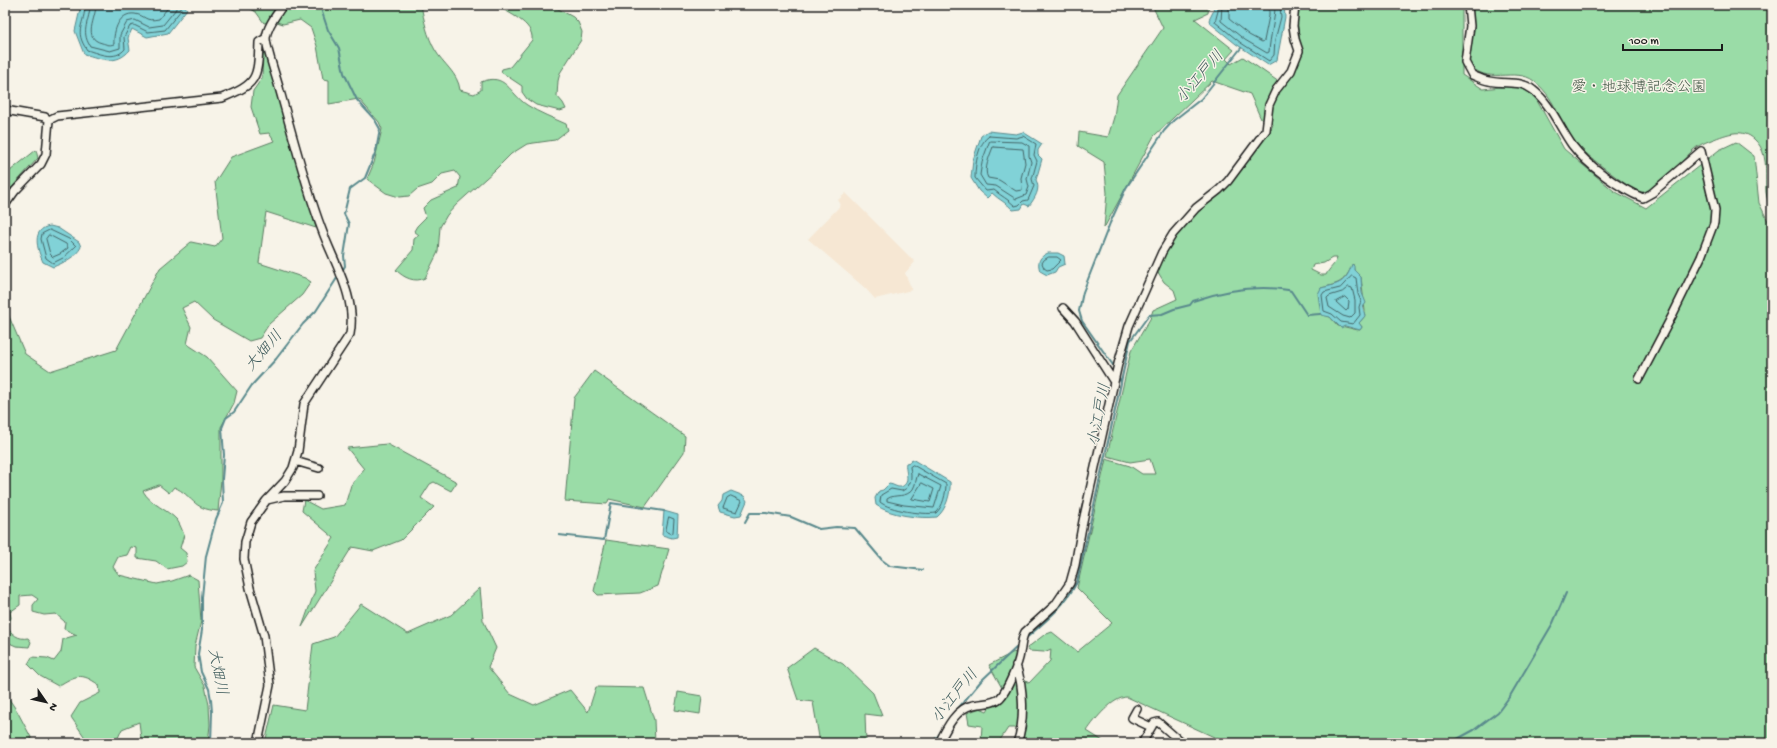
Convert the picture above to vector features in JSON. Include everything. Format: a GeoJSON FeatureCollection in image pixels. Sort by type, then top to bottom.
{"type":"FeatureCollection","features":[{"type":"Feature","properties":{"kind":"street"},"geometry":{"type":"LineString","coordinates":[[258,743],[270,685],[264,636],[250,588],[244,559],[245,542],[251,522],[267,500],[285,481],[295,462],[298,451],[304,404],[350,334],[353,321],[349,300],[317,215],[272,65],[266,38],[270,26],[282,5]]}},
{"type":"Feature","properties":{"kind":"street"},"geometry":{"type":"LineString","coordinates":[[939,743],[954,719],[963,709],[972,705],[999,700],[1004,694],[1016,665],[1022,638],[1025,632],[1055,605],[1070,584],[1114,380],[1129,326],[1167,242],[1186,218],[1228,181],[1266,130],[1269,105],[1276,90],[1291,71],[1298,51],[1293,26],[1295,5]]}},
{"type":"Feature","properties":{"kind":"street"},"geometry":{"type":"LineString","coordinates":[[1468,5],[1470,26],[1465,62],[1472,75],[1489,82],[1519,82],[1533,89],[1547,104],[1573,145],[1592,166],[1633,194],[1643,198],[1652,193],[1701,150],[1715,210],[1714,223],[1701,257],[1639,379]]}},
{"type":"Feature","properties":{"kind":"street"},"geometry":{"type":"LineString","coordinates":[[49,120],[57,116],[222,98],[237,92],[250,84],[253,80],[259,67],[259,42],[266,38]]}},
{"type":"Feature","properties":{"kind":"street"},"geometry":{"type":"LineString","coordinates":[[5,110],[45,116],[49,120]]}},
{"type":"Feature","properties":{"kind":"street"},"geometry":{"type":"LineString","coordinates":[[5,205],[15,191],[41,164],[46,154],[49,120]]}},
{"type":"Feature","properties":{"kind":"street"},"geometry":{"type":"LineString","coordinates":[[1062,308],[1075,321],[1114,380]]}},
{"type":"Feature","properties":{"kind":"street"},"geometry":{"type":"LineString","coordinates":[[295,462],[318,468]]}},
{"type":"Feature","properties":{"kind":"street"},"geometry":{"type":"LineString","coordinates":[[267,500],[284,496],[317,496]]}},
{"type":"Feature","properties":{"kind":"street"},"geometry":{"type":"LineString","coordinates":[[1016,665],[1023,709],[1021,727],[1016,743]]}},
{"type":"Feature","properties":{"kind":"street"},"geometry":{"type":"LineString","coordinates":[[1137,709],[1132,718],[1151,727]]}},
{"type":"Feature","properties":{"kind":"street"},"geometry":{"type":"LineString","coordinates":[[1142,743],[1154,723],[1158,722],[1182,743]]}},
{"type":"Feature","properties":{"kind":"shaded area"},"geometry":{"type":"Polygon","coordinates":[[[846,193],[915,262],[905,273],[912,290],[875,299],[865,288],[808,239],[839,207],[840,203],[838,200],[846,193]]]}},
{"type":"Feature","properties":{"kind":"green space"},"geometry":{"type":"Polygon","coordinates":[[[244,5],[278,5],[269,22],[264,23],[256,12],[244,5]]]}},
{"type":"Feature","properties":{"kind":"green space"},"geometry":{"type":"Polygon","coordinates":[[[286,5],[421,5],[426,28],[432,45],[450,69],[459,84],[460,90],[474,94],[481,90],[481,82],[496,80],[502,82],[527,105],[566,124],[568,130],[555,140],[527,144],[511,154],[457,204],[447,215],[440,227],[438,252],[425,278],[417,280],[410,279],[396,270],[413,250],[414,239],[419,235],[414,231],[426,217],[423,208],[431,200],[458,188],[460,177],[455,171],[442,174],[432,184],[417,189],[409,196],[399,197],[386,193],[367,179],[374,163],[382,129],[379,122],[359,99],[329,104],[329,80],[323,79],[317,46],[311,28],[300,20],[283,24],[277,22],[286,5]]]}},
{"type":"Feature","properties":{"kind":"green space"},"geometry":{"type":"Polygon","coordinates":[[[496,5],[551,5],[573,17],[578,22],[582,32],[581,40],[560,73],[558,81],[557,96],[566,109],[560,111],[536,105],[527,99],[522,92],[522,86],[501,72],[502,69],[510,67],[532,40],[532,34],[529,28],[519,19],[496,5]]]}},
{"type":"Feature","properties":{"kind":"green space"},"geometry":{"type":"Polygon","coordinates":[[[1152,5],[1209,5],[1208,13],[1195,19],[1234,50],[1226,59],[1231,64],[1243,57],[1279,82],[1301,51],[1297,20],[1298,5],[1462,5],[1462,75],[1483,89],[1518,85],[1535,97],[1564,149],[1614,191],[1646,208],[1719,150],[1736,142],[1754,156],[1759,203],[1772,229],[1772,743],[1227,743],[1127,697],[1122,698],[1110,705],[1099,715],[1087,731],[1103,741],[1103,743],[1023,743],[1023,728],[1008,728],[998,743],[981,740],[982,726],[969,724],[967,713],[980,708],[987,711],[1002,688],[989,665],[1014,652],[1017,655],[1010,671],[1029,683],[1050,661],[1051,649],[1044,652],[1029,651],[1027,648],[1044,635],[1052,632],[1077,652],[1112,623],[1077,588],[1106,459],[1130,466],[1142,474],[1155,474],[1150,459],[1130,462],[1107,456],[1131,351],[1150,319],[1153,310],[1177,299],[1174,290],[1164,282],[1156,269],[1174,236],[1270,132],[1273,124],[1261,119],[1250,94],[1212,81],[1154,136],[1104,228],[1107,193],[1104,162],[1078,146],[1079,132],[1108,137],[1114,117],[1117,95],[1163,28],[1152,5]],[[1332,258],[1324,263],[1313,265],[1311,270],[1321,275],[1326,275],[1337,258],[1332,258]],[[1353,264],[1344,279],[1333,285],[1321,288],[1326,315],[1330,317],[1338,326],[1360,330],[1362,327],[1359,323],[1364,317],[1365,311],[1361,277],[1354,270],[1353,264]]]}},
{"type":"Feature","properties":{"kind":"green space","name":"愛・地球博記念公園"},"geometry":{"type":"Polygon","coordinates":[[[1471,5],[1772,5],[1772,212],[1766,192],[1766,168],[1763,151],[1750,136],[1739,133],[1727,134],[1702,144],[1694,149],[1669,176],[1647,192],[1632,189],[1592,158],[1577,144],[1566,130],[1551,100],[1541,87],[1534,81],[1518,75],[1483,74],[1469,63],[1471,5]]]}},
{"type":"Feature","properties":{"kind":"green space"},"geometry":{"type":"Polygon","coordinates":[[[267,50],[316,228],[266,212],[259,263],[305,278],[311,282],[302,295],[269,324],[260,338],[249,341],[213,320],[194,302],[182,308],[191,327],[187,344],[207,357],[237,391],[234,403],[221,427],[221,480],[218,511],[209,510],[197,505],[186,494],[174,487],[169,493],[159,485],[143,491],[150,500],[173,516],[178,522],[184,535],[180,548],[186,553],[187,562],[182,566],[167,569],[156,561],[137,558],[137,548],[131,547],[127,555],[118,557],[113,567],[119,575],[157,584],[189,575],[198,580],[201,621],[195,646],[194,667],[205,686],[209,705],[210,725],[208,743],[132,743],[137,742],[141,738],[139,722],[122,729],[117,740],[113,737],[104,743],[84,743],[86,739],[71,717],[80,703],[100,693],[99,685],[88,678],[78,676],[69,679],[58,686],[40,676],[28,664],[32,657],[47,658],[54,661],[61,652],[63,639],[77,635],[64,629],[65,622],[56,614],[44,615],[33,612],[33,605],[38,599],[32,595],[20,596],[20,605],[10,612],[11,618],[6,626],[16,636],[28,638],[31,642],[29,647],[16,646],[5,641],[5,307],[25,354],[50,371],[116,350],[160,268],[191,242],[215,247],[222,238],[215,182],[231,157],[274,141],[269,133],[260,134],[251,107],[253,91],[262,78],[263,54],[267,50]]]}},
{"type":"Feature","properties":{"kind":"green space"},"geometry":{"type":"Polygon","coordinates":[[[36,150],[38,158],[5,195],[5,175],[36,150]]]}},
{"type":"Feature","properties":{"kind":"green space"},"geometry":{"type":"Polygon","coordinates":[[[594,371],[685,436],[684,452],[645,507],[609,499],[607,504],[565,501],[574,398],[594,371]]]}},
{"type":"Feature","properties":{"kind":"green space"},"geometry":{"type":"Polygon","coordinates":[[[387,444],[457,482],[451,491],[434,482],[430,484],[421,498],[434,507],[401,540],[373,551],[352,547],[302,627],[315,591],[313,571],[334,538],[302,511],[304,500],[321,509],[345,505],[351,485],[364,469],[347,448],[387,444]]]}},
{"type":"Feature","properties":{"kind":"green space"},"geometry":{"type":"Polygon","coordinates":[[[606,540],[669,549],[658,586],[640,593],[598,595],[594,591],[606,540]]]}},
{"type":"Feature","properties":{"kind":"green space"},"geometry":{"type":"Polygon","coordinates":[[[480,588],[483,620],[496,648],[488,667],[510,694],[534,705],[570,690],[588,712],[596,687],[644,688],[654,720],[655,743],[265,743],[274,705],[305,710],[313,644],[334,637],[361,604],[408,634],[451,615],[480,588]]]}},
{"type":"Feature","properties":{"kind":"green space"},"geometry":{"type":"Polygon","coordinates":[[[814,648],[843,664],[873,693],[882,716],[865,714],[866,743],[820,743],[813,702],[798,700],[787,668],[814,648]]]}},
{"type":"Feature","properties":{"kind":"green space"},"geometry":{"type":"Polygon","coordinates":[[[678,692],[702,696],[700,714],[675,710],[678,692]]]}},
{"type":"Feature","properties":{"kind":"green space"},"geometry":{"type":"Polygon","coordinates":[[[5,693],[17,711],[34,743],[5,743],[5,693]]]}},
{"type":"Feature","properties":{"kind":"water"},"geometry":{"type":"Polygon","coordinates":[[[81,5],[184,5],[187,9],[168,33],[147,37],[132,29],[128,38],[130,50],[119,58],[108,60],[84,54],[75,31],[81,5]]]}},
{"type":"Feature","properties":{"kind":"water"},"geometry":{"type":"Polygon","coordinates":[[[1212,5],[1284,5],[1285,17],[1277,60],[1268,65],[1236,44],[1210,23],[1209,20],[1214,10],[1212,5]]]}},
{"type":"Feature","properties":{"kind":"water"},"geometry":{"type":"Polygon","coordinates":[[[988,131],[1016,134],[1023,132],[1042,144],[1038,150],[1038,155],[1042,159],[1036,180],[1038,190],[1029,206],[1024,204],[1021,209],[1013,210],[992,193],[987,198],[979,191],[971,178],[973,160],[981,136],[988,131]]]}},
{"type":"Feature","properties":{"kind":"water"},"geometry":{"type":"Polygon","coordinates":[[[50,226],[58,228],[79,242],[81,247],[73,257],[53,267],[43,262],[37,240],[40,231],[50,226]]]}},
{"type":"Feature","properties":{"kind":"water"},"geometry":{"type":"Polygon","coordinates":[[[1048,253],[1058,253],[1064,256],[1065,264],[1058,267],[1055,272],[1047,275],[1040,271],[1039,265],[1041,258],[1048,253]]]}},
{"type":"Feature","properties":{"kind":"water"},"geometry":{"type":"Polygon","coordinates":[[[1352,264],[1354,266],[1354,270],[1361,277],[1362,293],[1366,303],[1363,307],[1365,316],[1359,323],[1362,327],[1360,330],[1345,326],[1341,328],[1330,317],[1321,315],[1318,294],[1321,288],[1341,282],[1347,275],[1352,264]]]}},
{"type":"Feature","properties":{"kind":"water"},"geometry":{"type":"Polygon","coordinates":[[[912,459],[950,482],[950,491],[947,501],[943,510],[937,517],[905,516],[876,505],[875,498],[879,491],[883,490],[889,484],[900,487],[904,485],[907,479],[906,463],[910,462],[912,459]]]}},
{"type":"Feature","properties":{"kind":"water"},"geometry":{"type":"Polygon","coordinates":[[[731,491],[744,496],[747,501],[741,515],[735,516],[720,512],[718,506],[722,501],[723,495],[731,491]]]}},
{"type":"Feature","properties":{"kind":"water"},"geometry":{"type":"Polygon","coordinates":[[[664,511],[678,515],[677,537],[672,538],[662,535],[664,511]]]}},
{"type":"Feature","properties":{"kind":"waterway","name":"大畑川"},"geometry":{"type":"LineString","coordinates":[[323,5],[322,12],[328,30],[339,48],[344,73],[357,100],[375,120],[380,129],[376,151],[365,178],[350,189],[344,214],[349,224],[344,256],[345,266],[342,271]]}},
{"type":"Feature","properties":{"kind":"waterway","name":"小江戸川"},"geometry":{"type":"LineString","coordinates":[[1115,368],[1082,321],[1079,311],[1083,292],[1110,223],[1126,188],[1164,131],[1174,120],[1201,99],[1241,48]]}},
{"type":"Feature","properties":{"kind":"waterway","name":"大畑川"},"geometry":{"type":"LineString","coordinates":[[211,743],[211,700],[209,689],[201,672],[198,654],[202,630],[202,597],[206,556],[216,519],[223,503],[222,479],[224,455],[222,428],[226,418],[234,412],[252,385],[276,359],[303,324],[316,311],[339,275]]}},
{"type":"Feature","properties":{"kind":"waterway"},"geometry":{"type":"LineString","coordinates":[[1121,382],[1130,341],[1149,315],[1162,314],[1190,305],[1193,301],[1216,294],[1264,288],[1291,291],[1307,315],[1320,314]]}},
{"type":"Feature","properties":{"kind":"waterway","name":"小江戸川"},"geometry":{"type":"LineString","coordinates":[[1025,639],[1060,606],[1077,582],[1121,383],[1118,374]]}},
{"type":"Feature","properties":{"kind":"waterway"},"geometry":{"type":"LineString","coordinates":[[559,535],[604,540],[611,503],[664,511]]}},
{"type":"Feature","properties":{"kind":"waterway"},"geometry":{"type":"LineString","coordinates":[[745,522],[750,513],[766,513],[791,517],[819,529],[836,527],[855,528],[882,560],[890,566],[923,570]]}},
{"type":"Feature","properties":{"kind":"waterway"},"geometry":{"type":"LineString","coordinates":[[1450,743],[1474,730],[1498,712],[1510,696],[1553,623],[1566,593]]}},
{"type":"Feature","properties":{"kind":"waterway","name":"小江戸川"},"geometry":{"type":"LineString","coordinates":[[956,711],[981,681],[1019,645]]}},
{"type":"Feature","properties":{"kind":"waterway","name":"小江戸川"},"geometry":{"type":"LineString","coordinates":[[933,743],[944,727]]}}]}
